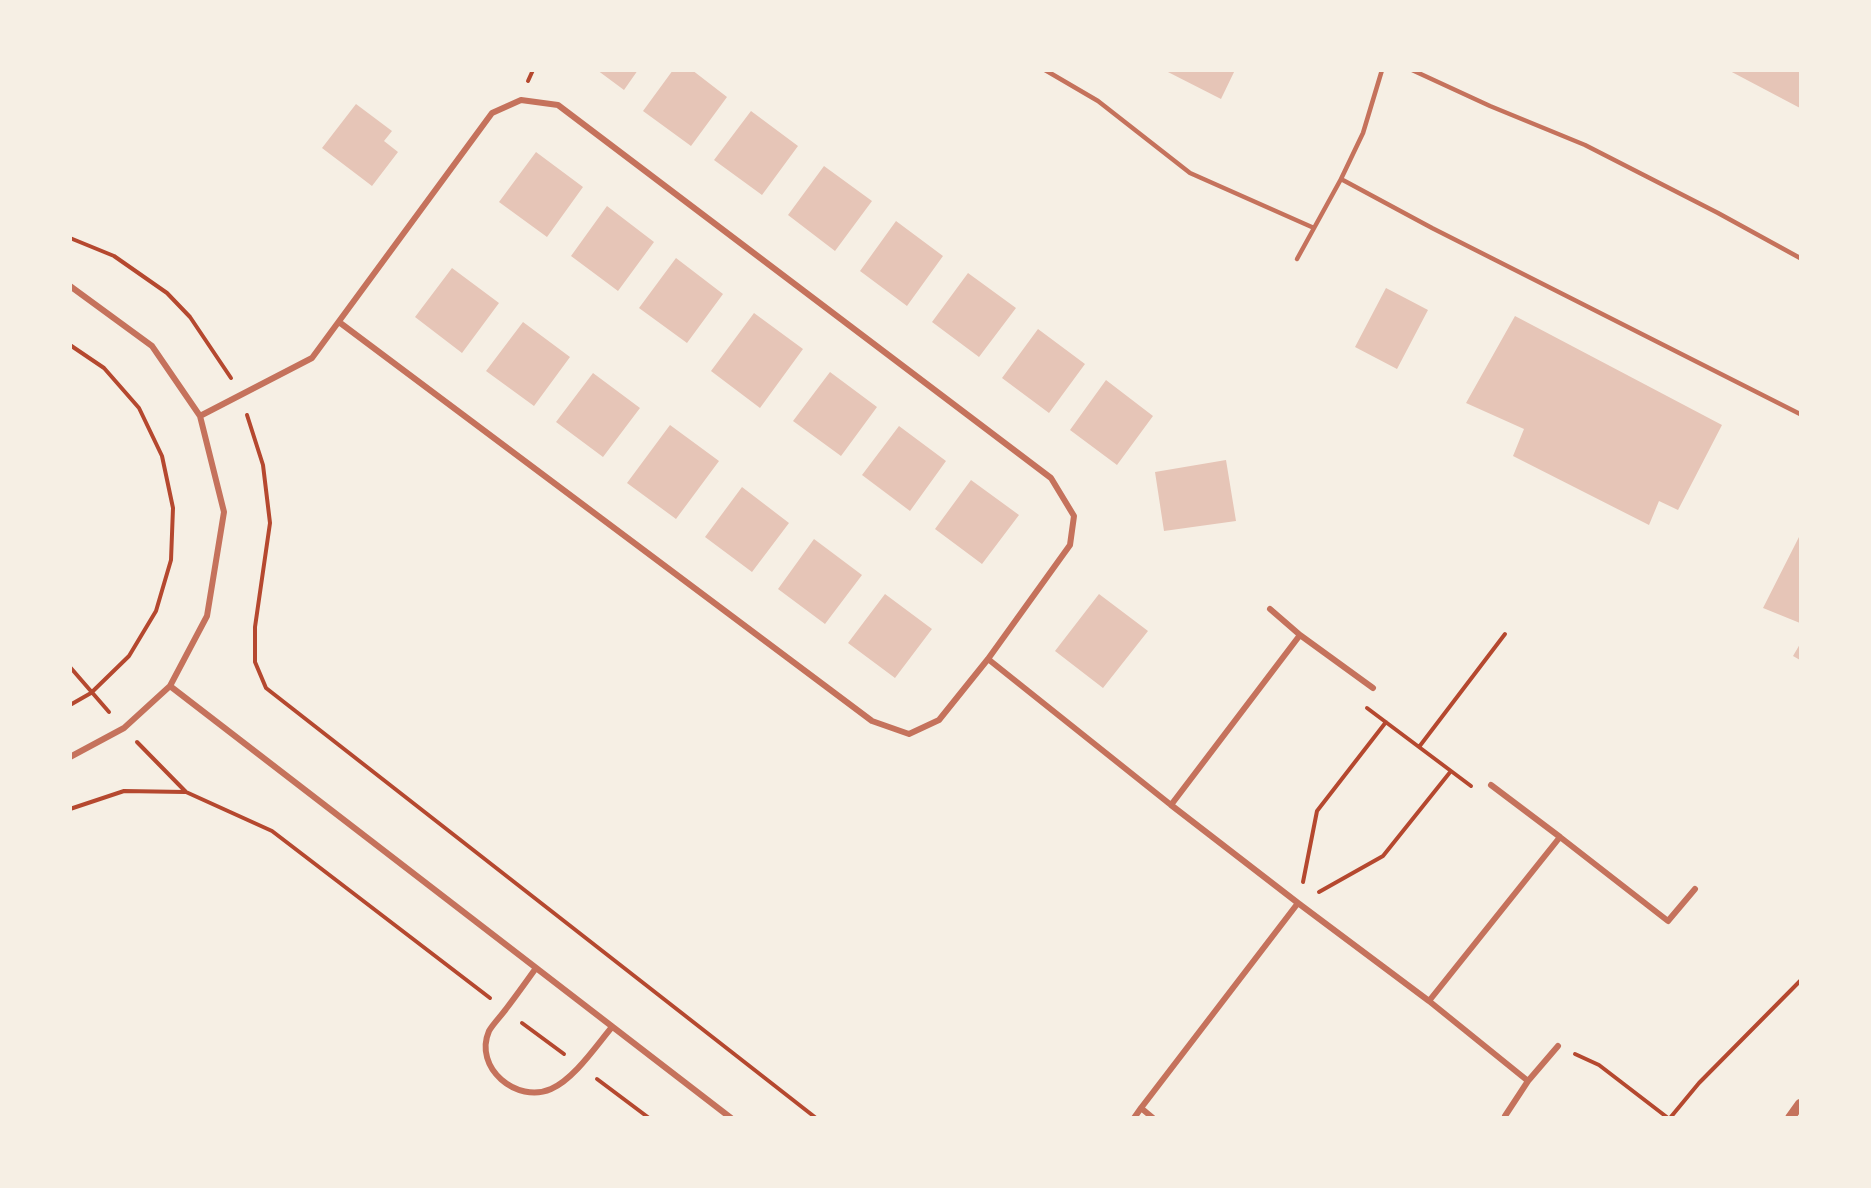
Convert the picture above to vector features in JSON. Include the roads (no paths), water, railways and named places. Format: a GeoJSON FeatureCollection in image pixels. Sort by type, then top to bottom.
{"type":"FeatureCollection","features":[{"type":"Feature","properties":{"kind":"street"},"geometry":{"type":"LineString","coordinates":[[200,416],[312,358],[492,113],[521,100],[558,105],[1051,478],[1074,516],[1070,545],[988,659],[939,720],[909,734],[872,721],[339,322]]}},
{"type":"Feature","properties":{"kind":"street"},"geometry":{"type":"LineString","coordinates":[[70,286],[152,346],[200,416],[224,512],[207,616],[170,686],[124,728],[70,757]]}},
{"type":"Feature","properties":{"kind":"street"},"geometry":{"type":"LineString","coordinates":[[1270,609],[1300,635],[1373,688]]}},
{"type":"Feature","properties":{"kind":"street"},"geometry":{"type":"LineString","coordinates":[[1172,805],[1300,635]]}},
{"type":"Feature","properties":{"kind":"street"},"geometry":{"type":"LineString","coordinates":[[988,659],[1298,903],[1429,1001],[1528,1081]]}},
{"type":"Feature","properties":{"kind":"street"},"geometry":{"type":"LineString","coordinates":[[170,686],[730,1118]]}},
{"type":"Feature","properties":{"kind":"street"},"geometry":{"type":"LineString","coordinates":[[1491,784],[1668,921],[1695,889]]}},
{"type":"Feature","properties":{"kind":"street"},"geometry":{"type":"LineString","coordinates":[[1429,1001],[1560,837]]}},
{"type":"Feature","properties":{"kind":"street"},"geometry":{"type":"LineString","coordinates":[[1134,1118],[1298,903]]}},
{"type":"Feature","properties":{"kind":"street"},"geometry":{"type":"LineString","coordinates":[[536,968],[489,1031],[486,1046],[489,1064],[500,1079],[513,1088],[529,1093],[549,1090],[561,1084],[612,1027]]}},
{"type":"Feature","properties":{"kind":"street"},"geometry":{"type":"LineString","coordinates":[[1505,1116],[1528,1081],[1558,1046]]}},
{"type":"Feature","properties":{"kind":"street"},"geometry":{"type":"LineString","coordinates":[[1790,1118],[1800,1104]]}},
{"type":"Feature","properties":{"kind":"street"},"geometry":{"type":"LineString","coordinates":[[1141,1108],[1153,1118]]}},
{"type":"Feature","properties":{"kind":"lane"},"geometry":{"type":"LineString","coordinates":[[1045,70],[1098,101],[1190,173],[1314,228]]}},
{"type":"Feature","properties":{"kind":"lane"},"geometry":{"type":"LineString","coordinates":[[1297,259],[1341,179],[1363,133],[1382,70]]}},
{"type":"Feature","properties":{"kind":"lane"},"geometry":{"type":"LineString","coordinates":[[1412,70],[1490,106],[1585,145],[1800,258]]}},
{"type":"Feature","properties":{"kind":"lane"},"geometry":{"type":"LineString","coordinates":[[1341,179],[1432,228],[1800,414]]}}]}
